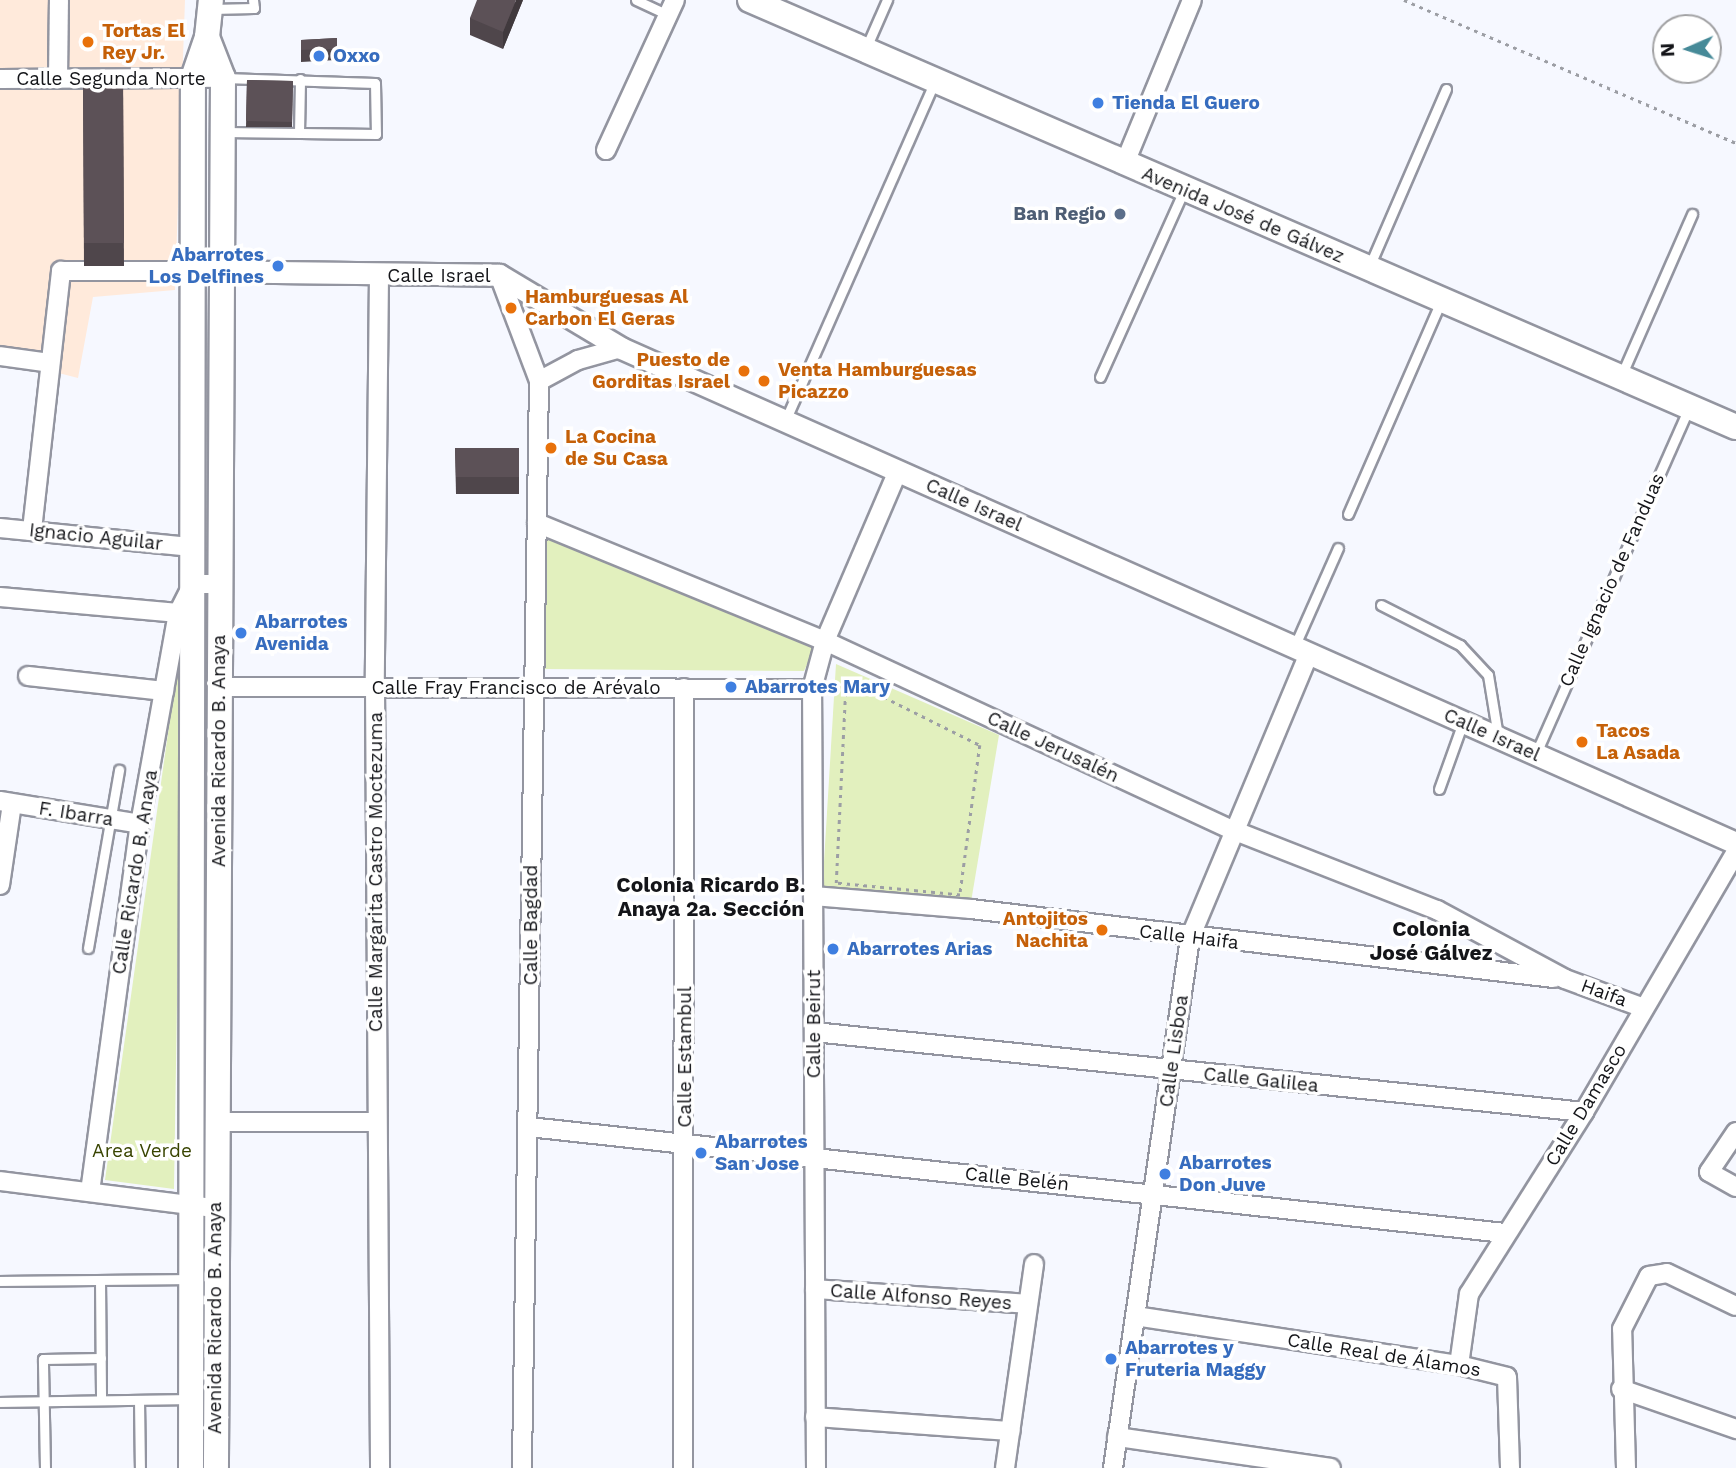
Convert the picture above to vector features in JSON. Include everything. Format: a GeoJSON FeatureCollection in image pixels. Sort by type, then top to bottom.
{"type":"FeatureCollection","features":[{"type":"Feature","properties":{"kind":"main road","name":"Avenida José de Gálvez"},"geometry":{"type":"LineString","coordinates":[[750,0],[1124,165],[1443,298],[1736,427]]}},
{"type":"Feature","properties":{"kind":"main road","name":"Avenida Ricardo B. Anaya"},"geometry":{"type":"LineString","coordinates":[[191,1468],[193,78],[207,37],[210,4]]}},
{"type":"Feature","properties":{"kind":"main road","name":"Avenida Ricardo B. Anaya"},"geometry":{"type":"LineString","coordinates":[[207,37],[223,78],[215,1122],[216,1468]]}},
{"type":"Feature","properties":{"kind":"main road"},"geometry":{"type":"LineString","coordinates":[[190,1366],[215,1367]]}},
{"type":"Feature","properties":{"kind":"street"},"geometry":{"type":"LineString","coordinates":[[58,79],[59,0]]}},
{"type":"Feature","properties":{"kind":"street"},"geometry":{"type":"LineString","coordinates":[[1124,165],[1192,0]]}},
{"type":"Feature","properties":{"kind":"street"},"geometry":{"type":"LineString","coordinates":[[606,150],[672,8]]}},
{"type":"Feature","properties":{"kind":"street","name":"Calle Segunda Norte"},"geometry":{"type":"LineString","coordinates":[[0,79],[223,78]]}},
{"type":"Feature","properties":{"kind":"street"},"geometry":{"type":"LineString","coordinates":[[32,530],[61,271],[193,271]]}},
{"type":"Feature","properties":{"kind":"street","name":"Calle Israel"},"geometry":{"type":"LineString","coordinates":[[193,271],[499,275],[621,348],[1736,843]]}},
{"type":"Feature","properties":{"kind":"street","name":"Calle Margarita Castro Moctezuma"},"geometry":{"type":"LineString","coordinates":[[379,275],[375,688],[380,1468]]}},
{"type":"Feature","properties":{"kind":"street","name":"Calle Bagdad"},"geometry":{"type":"LineString","coordinates":[[499,275],[538,381],[522,1468]]}},
{"type":"Feature","properties":{"kind":"street"},"geometry":{"type":"LineString","coordinates":[[538,381],[578,360],[621,348]]}},
{"type":"Feature","properties":{"kind":"street"},"geometry":{"type":"LineString","coordinates":[[0,356],[50,363]]}},
{"type":"Feature","properties":{"kind":"street","name":"Calle Beirut"},"geometry":{"type":"LineString","coordinates":[[816,1468],[812,689],[825,641],[898,471]]}},
{"type":"Feature","properties":{"kind":"street","name":"Calle Jerusalén"},"geometry":{"type":"LineString","coordinates":[[537,523],[825,641],[1235,831],[1437,910],[1565,979]]}},
{"type":"Feature","properties":{"kind":"street","name":"Ignacio Aguilar"},"geometry":{"type":"LineString","coordinates":[[0,528],[192,547]]}},
{"type":"Feature","properties":{"kind":"street"},"geometry":{"type":"LineString","coordinates":[[193,584],[220,584]]}},
{"type":"Feature","properties":{"kind":"street","name":"Calle Ricardo B. Anaya"},"geometry":{"type":"LineString","coordinates":[[90,1192],[140,824],[178,613],[193,584]]}},
{"type":"Feature","properties":{"kind":"street"},"geometry":{"type":"LineString","coordinates":[[0,597],[178,613]]}},
{"type":"Feature","properties":{"kind":"street","name":"Calle Lisboa"},"geometry":{"type":"LineString","coordinates":[[1113,1468],[1191,938],[1235,831],[1302,650]]}},
{"type":"Feature","properties":{"kind":"street"},"geometry":{"type":"LineString","coordinates":[[28,676],[164,691]]}},
{"type":"Feature","properties":{"kind":"street","name":"Calle Fray Francisco de Arévalo"},"geometry":{"type":"LineString","coordinates":[[220,687],[812,689]]}},
{"type":"Feature","properties":{"kind":"street","name":"Calle Estambul"},"geometry":{"type":"LineString","coordinates":[[682,1468],[685,1144],[684,688]]}},
{"type":"Feature","properties":{"kind":"street"},"geometry":{"type":"LineString","coordinates":[[0,885],[6,803]]}},
{"type":"Feature","properties":{"kind":"street","name":"F. Ibarra"},"geometry":{"type":"LineString","coordinates":[[6,803],[140,824]]}},
{"type":"Feature","properties":{"kind":"street","name":"Calle Damasco"},"geometry":{"type":"LineString","coordinates":[[1459,1365],[1469,1294],[1505,1233],[1584,1112],[1736,852]]}},
{"type":"Feature","properties":{"kind":"street","name":"Calle Haifa"},"geometry":{"type":"LineString","coordinates":[[813,896],[971,909],[1191,938],[1565,979]]}},
{"type":"Feature","properties":{"kind":"street","name":"Haifa"},"geometry":{"type":"LineString","coordinates":[[1565,979],[1644,1007]]}},
{"type":"Feature","properties":{"kind":"street","name":"Calle Galilea"},"geometry":{"type":"LineString","coordinates":[[814,1032],[1584,1112]]}},
{"type":"Feature","properties":{"kind":"street"},"geometry":{"type":"LineString","coordinates":[[215,1122],[377,1122]]}},
{"type":"Feature","properties":{"kind":"street","name":"Calle Belén"},"geometry":{"type":"LineString","coordinates":[[529,1127],[1505,1233]]}},
{"type":"Feature","properties":{"kind":"street"},"geometry":{"type":"LineString","coordinates":[[1736,1132],[1709,1172],[1736,1187]]}},
{"type":"Feature","properties":{"kind":"street"},"geometry":{"type":"LineString","coordinates":[[0,1181],[215,1208]]}},
{"type":"Feature","properties":{"kind":"street"},"geometry":{"type":"LineString","coordinates":[[1006,1468],[1034,1264]]}},
{"type":"Feature","properties":{"kind":"street"},"geometry":{"type":"LineString","coordinates":[[1626,1468],[1621,1389],[1622,1329],[1648,1276],[1667,1273],[1736,1306]]}},
{"type":"Feature","properties":{"kind":"street","name":"Calle Alfonso Reyes"},"geometry":{"type":"LineString","coordinates":[[815,1289],[1027,1304]]}},
{"type":"Feature","properties":{"kind":"street","name":"Calle Real de Álamos"},"geometry":{"type":"LineString","coordinates":[[1135,1316],[1459,1365],[1507,1377],[1510,1468]]}},
{"type":"Feature","properties":{"kind":"street"},"geometry":{"type":"LineString","coordinates":[[1621,1389],[1736,1429]]}},
{"type":"Feature","properties":{"kind":"street"},"geometry":{"type":"LineString","coordinates":[[815,1417],[1010,1431]]}},
{"type":"Feature","properties":{"kind":"street"},"geometry":{"type":"LineString","coordinates":[[1117,1437],[1331,1468]]}},
{"type":"Feature","properties":{"kind":"lane"},"geometry":{"type":"LineString","coordinates":[[210,4],[254,8],[253,0]]}},
{"type":"Feature","properties":{"kind":"lane"},"geometry":{"type":"LineString","coordinates":[[636,0],[672,8]]}},
{"type":"Feature","properties":{"kind":"lane"},"geometry":{"type":"LineString","coordinates":[[865,50],[887,0]]}},
{"type":"Feature","properties":{"kind":"lane"},"geometry":{"type":"LineString","coordinates":[[223,78],[374,83],[376,134],[223,132]]}},
{"type":"Feature","properties":{"kind":"lane"},"geometry":{"type":"LineString","coordinates":[[299,134],[300,79]]}},
{"type":"Feature","properties":{"kind":"lane"},"geometry":{"type":"LineString","coordinates":[[785,421],[935,80]]}},
{"type":"Feature","properties":{"kind":"lane"},"geometry":{"type":"LineString","coordinates":[[1368,268],[1446,89]]}},
{"type":"Feature","properties":{"kind":"lane"},"geometry":{"type":"LineString","coordinates":[[1100,377],[1184,189]]}},
{"type":"Feature","properties":{"kind":"lane"},"geometry":{"type":"LineString","coordinates":[[1621,376],[1692,214]]}},
{"type":"Feature","properties":{"kind":"lane"},"geometry":{"type":"LineString","coordinates":[[1348,514],[1443,298]]}},
{"type":"Feature","properties":{"kind":"lane","name":"Calle Ignacio de Fanduas"},"geometry":{"type":"LineString","coordinates":[[1536,754],[1689,406]]}},
{"type":"Feature","properties":{"kind":"lane"},"geometry":{"type":"LineString","coordinates":[[1302,650],[1338,548]]}},
{"type":"Feature","properties":{"kind":"lane"},"geometry":{"type":"LineString","coordinates":[[1381,605],[1460,645],[1488,675],[1496,707],[1498,737]]}},
{"type":"Feature","properties":{"kind":"lane"},"geometry":{"type":"LineString","coordinates":[[1439,789],[1463,722]]}},
{"type":"Feature","properties":{"kind":"lane"},"geometry":{"type":"LineString","coordinates":[[88,948],[113,820],[119,770]]}},
{"type":"Feature","properties":{"kind":"lane"},"geometry":{"type":"LineString","coordinates":[[0,1281],[190,1279]]}},
{"type":"Feature","properties":{"kind":"lane"},"geometry":{"type":"LineString","coordinates":[[100,1280],[102,1400]]}},
{"type":"Feature","properties":{"kind":"lane"},"geometry":{"type":"LineString","coordinates":[[45,1468],[43,1359],[101,1358]]}},
{"type":"Feature","properties":{"kind":"lane"},"geometry":{"type":"LineString","coordinates":[[0,1402],[190,1399]]}},
{"type":"Feature","properties":{"kind":"lane"},"geometry":{"type":"LineString","coordinates":[[139,1400],[139,1468]]}},
{"type":"Feature","properties":{"kind":"path"},"geometry":{"type":"LineString","coordinates":[[1404,0],[1736,143]]}},
{"type":"Feature","properties":{"kind":"path"},"geometry":{"type":"LineString","coordinates":[[846,678],[981,745],[960,895],[836,883],[840,801],[846,678]]}},
{"type":"Feature","properties":{"kind":"shaded area"},"geometry":{"type":"Polygon","coordinates":[[[0,0],[185,0],[175,290],[93,297],[78,378],[0,358],[0,0]]]}},
{"type":"Feature","properties":{"kind":"green space"},"geometry":{"type":"Polygon","coordinates":[[[544,537],[816,645],[804,671],[543,669],[544,537]]]}},
{"type":"Feature","properties":{"kind":"green space","name":"Area Verde"},"geometry":{"type":"Polygon","coordinates":[[[183,627],[174,1189],[105,1180],[183,627]]]}},
{"type":"Feature","properties":{"kind":"green space"},"geometry":{"type":"Polygon","coordinates":[[[836,664],[999,735],[970,908],[822,895],[836,664]]]}},
{"type":"Feature","properties":{"kind":"building"},"geometry":{"type":"Polygon","coordinates":[[[477,0],[516,0],[503,32],[470,18],[477,0]]]}},
{"type":"Feature","properties":{"kind":"building"},"geometry":{"type":"Polygon","coordinates":[[[337,38],[337,49],[301,50],[301,40],[337,38]]]}},
{"type":"Feature","properties":{"kind":"building"},"geometry":{"type":"Polygon","coordinates":[[[83,80],[123,80],[124,243],[84,243],[83,80]]]}},
{"type":"Feature","properties":{"kind":"building"},"geometry":{"type":"Polygon","coordinates":[[[247,80],[293,81],[292,122],[246,121],[247,80]]]}},
{"type":"Feature","properties":{"kind":"building"},"geometry":{"type":"Polygon","coordinates":[[[455,448],[519,448],[519,477],[456,477],[455,448]]]}},
{"type":"Feature","properties":{"kind":"place","name":"Tortas El Rey Jr."},"geometry":{"type":"Point","coordinates":[88,42]}},
{"type":"Feature","properties":{"kind":"place","name":"Oxxo"},"geometry":{"type":"Point","coordinates":[319,56]}},
{"type":"Feature","properties":{"kind":"place","name":"Tienda El Guero"},"geometry":{"type":"Point","coordinates":[1098,103]}},
{"type":"Feature","properties":{"kind":"place","name":"Ban Regio"},"geometry":{"type":"Point","coordinates":[1120,214]}},
{"type":"Feature","properties":{"kind":"place","name":"Abarrotes Los Delfines"},"geometry":{"type":"Point","coordinates":[278,266]}},
{"type":"Feature","properties":{"kind":"place","name":"Hamburguesas Al Carbon El Geras"},"geometry":{"type":"Point","coordinates":[511,308]}},
{"type":"Feature","properties":{"kind":"place","name":"Puesto de Gorditas Israel"},"geometry":{"type":"Point","coordinates":[744,371]}},
{"type":"Feature","properties":{"kind":"place","name":"Venta Hamburguesas Picazzo"},"geometry":{"type":"Point","coordinates":[764,381]}},
{"type":"Feature","properties":{"kind":"place","name":"La Cocina de Su Casa"},"geometry":{"type":"Point","coordinates":[551,448]}},
{"type":"Feature","properties":{"kind":"place","name":"Abarrotes Avenida"},"geometry":{"type":"Point","coordinates":[241,633]}},
{"type":"Feature","properties":{"kind":"place","name":"Abarrotes Mary"},"geometry":{"type":"Point","coordinates":[731,687]}},
{"type":"Feature","properties":{"kind":"place","name":"Tacos La Asada"},"geometry":{"type":"Point","coordinates":[1582,742]}},
{"type":"Feature","properties":{"kind":"place","name":"Antojitos Nachita"},"geometry":{"type":"Point","coordinates":[1102,930]}},
{"type":"Feature","properties":{"kind":"place","name":"Abarrotes Arias"},"geometry":{"type":"Point","coordinates":[833,949]}},
{"type":"Feature","properties":{"kind":"place","name":"Abarrotes San Jose"},"geometry":{"type":"Point","coordinates":[701,1153]}},
{"type":"Feature","properties":{"kind":"place","name":"Abarrotes Don Juve"},"geometry":{"type":"Point","coordinates":[1165,1174]}},
{"type":"Feature","properties":{"kind":"place","name":"Abarrotes y Fruteria Maggy"},"geometry":{"type":"Point","coordinates":[1111,1359]}},
{"type":"Feature","properties":{"kind":"district","name":"Colonia Ricardo B. Anaya 2a. Sección"},"geometry":{"type":"Point","coordinates":[711,897]}},
{"type":"Feature","properties":{"kind":"district","name":"Colonia José Gálvez"},"geometry":{"type":"Point","coordinates":[1431,941]}}]}
